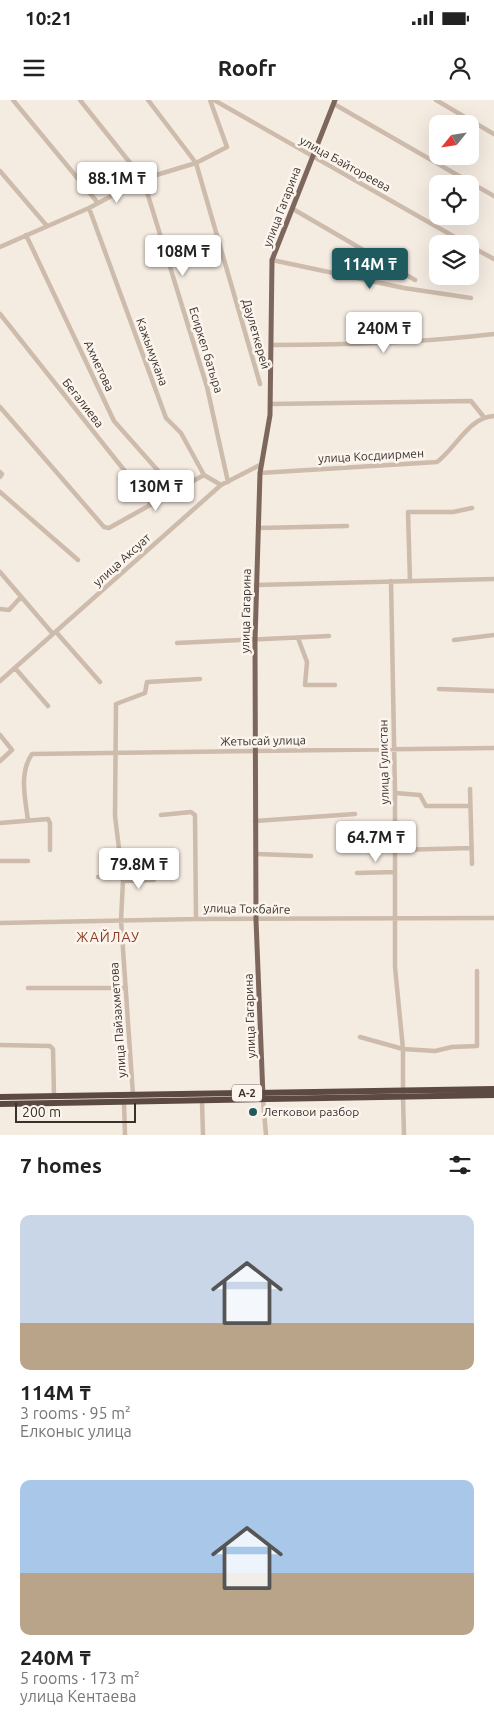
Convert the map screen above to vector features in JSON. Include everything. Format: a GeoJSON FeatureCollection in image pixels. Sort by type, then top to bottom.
{"type":"FeatureCollection","features":[{"type":"Feature","properties":{"kind":"highway","name":"A-2"},"geometry":{"type":"LineString","coordinates":[[403,1094],[494,1089]]}},
{"type":"Feature","properties":{"kind":"highway","name":"A-2"},"geometry":{"type":"LineString","coordinates":[[0,1097],[494,1095]]}},
{"type":"Feature","properties":{"kind":"highway","name":"A-2"},"geometry":{"type":"LineString","coordinates":[[0,1104],[202,1101],[263,1096]]}},
{"type":"Feature","properties":{"kind":"main road","name":"улица Гагарина"},"geometry":{"type":"LineString","coordinates":[[263,1096],[256,920],[255,640],[260,473],[263,464],[270,404],[272,260],[335,101]]}},
{"type":"Feature","properties":{"kind":"street"},"geometry":{"type":"LineString","coordinates":[[13,100],[98,203]]}},
{"type":"Feature","properties":{"kind":"street","name":"Есиркеп батыра"},"geometry":{"type":"LineString","coordinates":[[80,100],[143,179],[207,387],[228,482]]}},
{"type":"Feature","properties":{"kind":"street","name":"Даулеткерей"},"geometry":{"type":"LineString","coordinates":[[148,100],[196,163],[260,384]]}},
{"type":"Feature","properties":{"kind":"street"},"geometry":{"type":"LineString","coordinates":[[0,247],[88,208],[143,179],[196,163],[227,147],[210,100]]}},
{"type":"Feature","properties":{"kind":"street","name":"улица Байтореева"},"geometry":{"type":"LineString","coordinates":[[214,100],[451,235]]}},
{"type":"Feature","properties":{"kind":"street"},"geometry":{"type":"LineString","coordinates":[[436,100],[494,134]]}},
{"type":"Feature","properties":{"kind":"street"},"geometry":{"type":"LineString","coordinates":[[335,101],[494,196]]}},
{"type":"Feature","properties":{"kind":"street"},"geometry":{"type":"LineString","coordinates":[[0,171],[47,226]]}},
{"type":"Feature","properties":{"kind":"street","name":"Кажымукана"},"geometry":{"type":"LineString","coordinates":[[88,208],[166,418],[181,434],[204,475],[221,486]]}},
{"type":"Feature","properties":{"kind":"street"},"geometry":{"type":"LineString","coordinates":[[293,209],[415,280]]}},
{"type":"Feature","properties":{"kind":"street","name":"Ахметова"},"geometry":{"type":"LineString","coordinates":[[26,235],[114,421],[176,491]]}},
{"type":"Feature","properties":{"kind":"street"},"geometry":{"type":"LineString","coordinates":[[479,251],[494,259]]}},
{"type":"Feature","properties":{"kind":"street"},"geometry":{"type":"LineString","coordinates":[[272,260],[404,288],[471,298]]}},
{"type":"Feature","properties":{"kind":"street","name":"Бегалиева"},"geometry":{"type":"LineString","coordinates":[[0,314],[151,504]]}},
{"type":"Feature","properties":{"kind":"street"},"geometry":{"type":"LineString","coordinates":[[271,345],[363,346],[433,342],[494,334]]}},
{"type":"Feature","properties":{"kind":"street"},"geometry":{"type":"LineString","coordinates":[[270,404],[471,401],[483,416],[494,416]]}},
{"type":"Feature","properties":{"kind":"street"},"geometry":{"type":"LineString","coordinates":[[0,406],[104,527],[108,528],[204,475]]}},
{"type":"Feature","properties":{"kind":"street","name":"улица Косдиирмен"},"geometry":{"type":"LineString","coordinates":[[260,473],[437,462],[448,454],[461,437],[483,416]]}},
{"type":"Feature","properties":{"kind":"street","name":"улица Аксуат"},"geometry":{"type":"LineString","coordinates":[[0,681],[221,486],[263,464]]}},
{"type":"Feature","properties":{"kind":"street"},"geometry":{"type":"LineString","coordinates":[[0,472],[2,474],[0,477]]}},
{"type":"Feature","properties":{"kind":"street"},"geometry":{"type":"LineString","coordinates":[[0,492],[78,560]]}},
{"type":"Feature","properties":{"kind":"street"},"geometry":{"type":"LineString","coordinates":[[410,581],[408,512],[453,512],[472,508]]}},
{"type":"Feature","properties":{"kind":"street"},"geometry":{"type":"LineString","coordinates":[[258,528],[347,526]]}},
{"type":"Feature","properties":{"kind":"street"},"geometry":{"type":"LineString","coordinates":[[0,572],[100,682]]}},
{"type":"Feature","properties":{"kind":"street"},"geometry":{"type":"LineString","coordinates":[[256,585],[494,579]]}},
{"type":"Feature","properties":{"kind":"street","name":"улица Гулистан"},"geometry":{"type":"LineString","coordinates":[[391,581],[396,850],[395,967],[402,1049],[404,1135]]}},
{"type":"Feature","properties":{"kind":"street"},"geometry":{"type":"LineString","coordinates":[[0,609],[9,610],[21,597]]}},
{"type":"Feature","properties":{"kind":"street"},"geometry":{"type":"LineString","coordinates":[[454,640],[494,635]]}},
{"type":"Feature","properties":{"kind":"street"},"geometry":{"type":"LineString","coordinates":[[178,643],[328,636]]}},
{"type":"Feature","properties":{"kind":"street"},"geometry":{"type":"LineString","coordinates":[[298,638],[307,662],[306,685],[335,685]]}},
{"type":"Feature","properties":{"kind":"street"},"geometry":{"type":"LineString","coordinates":[[15,668],[48,706]]}},
{"type":"Feature","properties":{"kind":"street","name":"улица Пайзахметова"},"geometry":{"type":"LineString","coordinates":[[133,1095],[121,920],[123,879],[115,816],[116,704],[141,696],[145,693],[147,682],[200,679]]}},
{"type":"Feature","properties":{"kind":"street"},"geometry":{"type":"LineString","coordinates":[[439,689],[494,691]]}},
{"type":"Feature","properties":{"kind":"street"},"geometry":{"type":"LineString","coordinates":[[0,735],[12,750],[0,761]]}},
{"type":"Feature","properties":{"kind":"street","name":"Жетысай улица"},"geometry":{"type":"LineString","coordinates":[[28,820],[24,789],[26,762],[32,754],[115,755],[494,748]]}},
{"type":"Feature","properties":{"kind":"street"},"geometry":{"type":"LineString","coordinates":[[470,789],[472,864]]}},
{"type":"Feature","properties":{"kind":"street"},"geometry":{"type":"LineString","coordinates":[[395,793],[420,794],[426,806],[470,806]]}},
{"type":"Feature","properties":{"kind":"street"},"geometry":{"type":"LineString","coordinates":[[160,815],[191,812],[195,815],[196,918]]}},
{"type":"Feature","properties":{"kind":"street"},"geometry":{"type":"LineString","coordinates":[[255,821],[355,814]]}},
{"type":"Feature","properties":{"kind":"street"},"geometry":{"type":"LineString","coordinates":[[0,823],[49,820],[50,850]]}},
{"type":"Feature","properties":{"kind":"street"},"geometry":{"type":"LineString","coordinates":[[396,850],[472,848]]}},
{"type":"Feature","properties":{"kind":"street"},"geometry":{"type":"LineString","coordinates":[[257,854],[311,856]]}},
{"type":"Feature","properties":{"kind":"street"},"geometry":{"type":"LineString","coordinates":[[0,861],[28,861]]}},
{"type":"Feature","properties":{"kind":"street"},"geometry":{"type":"LineString","coordinates":[[357,873],[395,872]]}},
{"type":"Feature","properties":{"kind":"street"},"geometry":{"type":"LineString","coordinates":[[98,877],[154,880]]}},
{"type":"Feature","properties":{"kind":"street","name":"улица Токбайге"},"geometry":{"type":"LineString","coordinates":[[0,923],[196,918],[395,920],[494,918]]}},
{"type":"Feature","properties":{"kind":"street"},"geometry":{"type":"LineString","coordinates":[[360,1037],[402,1049],[435,1051],[452,1047],[478,1046],[477,971]]}},
{"type":"Feature","properties":{"kind":"street"},"geometry":{"type":"LineString","coordinates":[[28,988],[126,988]]}},
{"type":"Feature","properties":{"kind":"street"},"geometry":{"type":"LineString","coordinates":[[0,1046],[50,1046],[53,1048],[54,1096]]}},
{"type":"Feature","properties":{"kind":"street","name":"улица Гагарина"},"geometry":{"type":"LineString","coordinates":[[263,1096],[266,1135]]}},
{"type":"Feature","properties":{"kind":"street"},"geometry":{"type":"LineString","coordinates":[[202,1101],[203,1135]]}},
{"type":"Feature","properties":{"kind":"street"},"geometry":{"type":"LineString","coordinates":[[124,1102],[125,1135]]}},
{"type":"Feature","properties":{"kind":"place","name":"Легковои разбор"},"geometry":{"type":"Point","coordinates":[253,1112]}},
{"type":"Feature","properties":{"kind":"district","name":"ЖАЙЛАУ"},"geometry":{"type":"Point","coordinates":[108,937]}}]}
